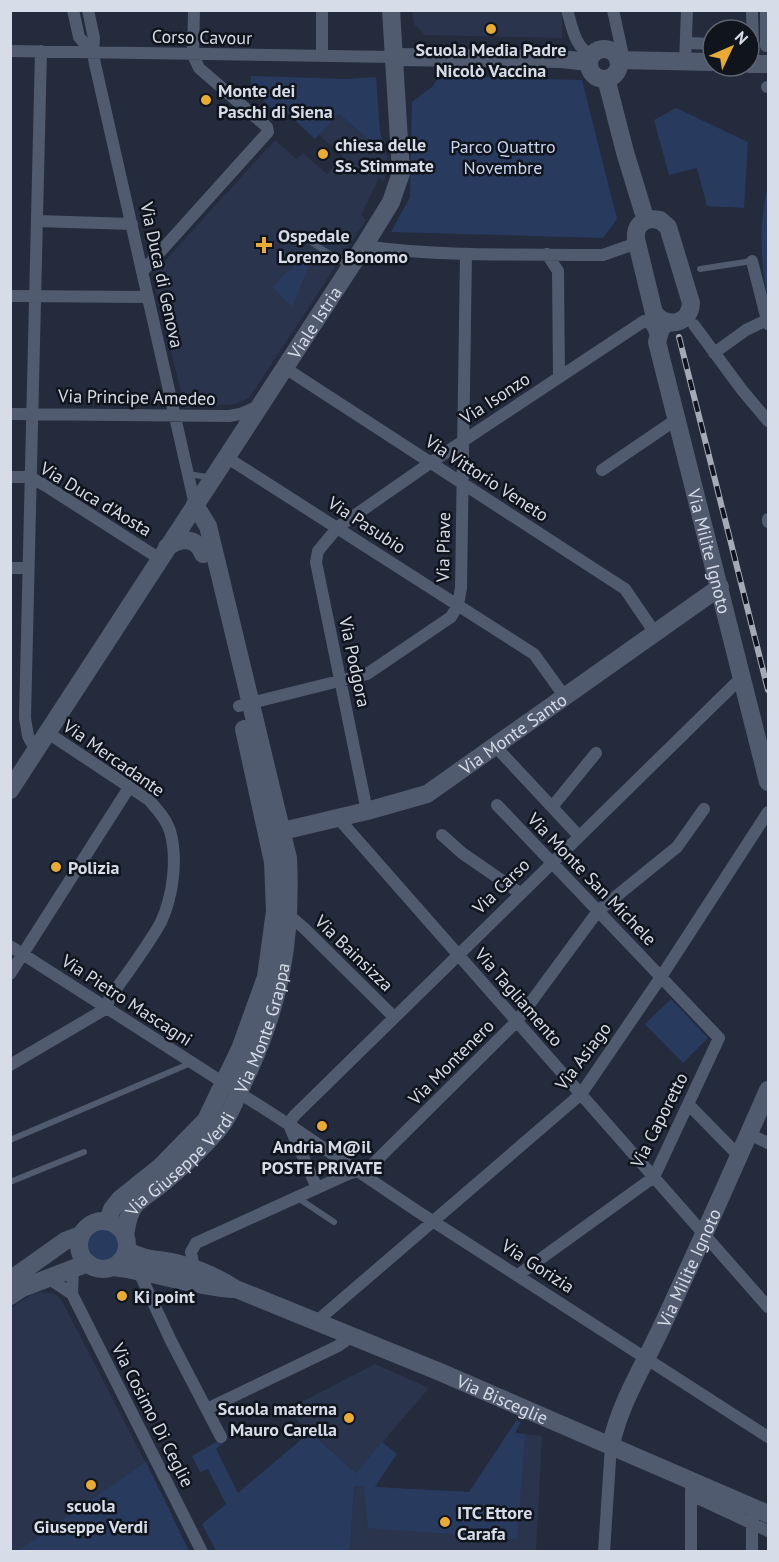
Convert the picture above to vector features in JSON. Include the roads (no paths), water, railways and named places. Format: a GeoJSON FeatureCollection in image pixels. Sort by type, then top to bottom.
{"type":"FeatureCollection","features":[{"type":"Feature","properties":{"kind":"main road","name":"Viale Istria"},"geometry":{"type":"LineString","coordinates":[[10,790],[17,773],[36,751],[391,202],[401,173],[391,10]]}},
{"type":"Feature","properties":{"kind":"main road"},"geometry":{"type":"LineString","coordinates":[[393,57],[591,59],[604,50],[613,52],[621,60],[701,62]]}},
{"type":"Feature","properties":{"kind":"main road"},"geometry":{"type":"LineString","coordinates":[[591,59],[589,67],[594,75],[608,81]]}},
{"type":"Feature","properties":{"kind":"main road"},"geometry":{"type":"LineString","coordinates":[[608,81],[618,69],[621,60]]}},
{"type":"Feature","properties":{"kind":"main road"},"geometry":{"type":"LineString","coordinates":[[608,81],[625,152],[645,217],[636,234],[637,243],[669,317],[691,303],[668,227],[660,220],[645,217]]}},
{"type":"Feature","properties":{"kind":"main road","name":"Via Milite Ignoto"},"geometry":{"type":"LineString","coordinates":[[669,317],[661,328],[657,342],[768,782]]}},
{"type":"Feature","properties":{"kind":"main road","name":"Via Monte Grappa"},"geometry":{"type":"LineString","coordinates":[[195,505],[203,554],[245,704]]}},
{"type":"Feature","properties":{"kind":"main road","name":"Via Monte Grappa"},"geometry":{"type":"LineString","coordinates":[[195,505],[208,526],[245,704],[275,833],[288,858],[289,915],[282,977],[257,1055],[231,1088]]}},
{"type":"Feature","properties":{"kind":"main road"},"geometry":{"type":"LineString","coordinates":[[163,553],[177,542],[188,540],[197,544],[203,554]]}},
{"type":"Feature","properties":{"kind":"main road","name":"Via Monte Santo"},"geometry":{"type":"LineString","coordinates":[[275,833],[427,794],[720,587]]}},
{"type":"Feature","properties":{"kind":"main road","name":"Via Monte Grappa"},"geometry":{"type":"LineString","coordinates":[[231,1088],[266,977],[275,911],[273,862],[275,833]]}},
{"type":"Feature","properties":{"kind":"main road","name":"Via Giuseppe Verdi"},"geometry":{"type":"LineString","coordinates":[[108,1221],[112,1209],[120,1199],[160,1167],[206,1120],[231,1088]]}},
{"type":"Feature","properties":{"kind":"main road","name":"Via Giuseppe Verdi"},"geometry":{"type":"LineString","coordinates":[[114,1267],[124,1257],[128,1218],[134,1206],[165,1182],[218,1130],[231,1088]]}},
{"type":"Feature","properties":{"kind":"main road","name":"Via Milite Ignoto"},"geometry":{"type":"LineString","coordinates":[[611,1445],[614,1427],[629,1393],[705,1235],[768,1090]]}},
{"type":"Feature","properties":{"kind":"main road","name":"Via Giuseppe Verdi"},"geometry":{"type":"LineString","coordinates":[[13,1272],[65,1241],[81,1235],[92,1224],[108,1221],[115,1224],[126,1243]]}},
{"type":"Feature","properties":{"kind":"main road"},"geometry":{"type":"LineString","coordinates":[[81,1235],[81,1266]]}},
{"type":"Feature","properties":{"kind":"main road","name":"Via Bisceglie"},"geometry":{"type":"LineString","coordinates":[[126,1243],[138,1257],[194,1268],[213,1275],[236,1289],[611,1445],[691,1487],[759,1515]]}},
{"type":"Feature","properties":{"kind":"main road"},"geometry":{"type":"LineString","coordinates":[[10,1296],[22,1288],[81,1266],[100,1269],[114,1267]]}},
{"type":"Feature","properties":{"kind":"main road","name":"Via Bisceglie"},"geometry":{"type":"LineString","coordinates":[[114,1267],[138,1270],[211,1287],[236,1289]]}},
{"type":"Feature","properties":{"kind":"street"},"geometry":{"type":"LineString","coordinates":[[73,10],[79,38],[93,53]]}},
{"type":"Feature","properties":{"kind":"street"},"geometry":{"type":"LineString","coordinates":[[88,10],[94,38],[93,53]]}},
{"type":"Feature","properties":{"kind":"street"},"geometry":{"type":"LineString","coordinates":[[142,272],[268,132],[267,127],[200,68],[193,55],[194,10]]}},
{"type":"Feature","properties":{"kind":"street"},"geometry":{"type":"LineString","coordinates":[[321,10],[322,56]]}},
{"type":"Feature","properties":{"kind":"street"},"geometry":{"type":"LineString","coordinates":[[567,10],[579,45],[591,59]]}},
{"type":"Feature","properties":{"kind":"street"},"geometry":{"type":"LineString","coordinates":[[613,10],[621,60]]}},
{"type":"Feature","properties":{"kind":"street"},"geometry":{"type":"LineString","coordinates":[[685,62],[687,10]]}},
{"type":"Feature","properties":{"kind":"street"},"geometry":{"type":"LineString","coordinates":[[761,40],[766,10]]}},
{"type":"Feature","properties":{"kind":"street"},"geometry":{"type":"LineString","coordinates":[[687,43],[701,44]]}},
{"type":"Feature","properties":{"kind":"street","name":"Corso Cavour"},"geometry":{"type":"LineString","coordinates":[[10,51],[393,57]]}},
{"type":"Feature","properties":{"kind":"street"},"geometry":{"type":"LineString","coordinates":[[36,751],[28,736],[25,718],[41,51]]}},
{"type":"Feature","properties":{"kind":"street","name":"Via Duca di Genova"},"geometry":{"type":"LineString","coordinates":[[93,53],[195,505]]}},
{"type":"Feature","properties":{"kind":"street"},"geometry":{"type":"LineString","coordinates":[[37,221],[132,224]]}},
{"type":"Feature","properties":{"kind":"street"},"geometry":{"type":"LineString","coordinates":[[364,246],[466,254],[603,255],[637,243]]}},
{"type":"Feature","properties":{"kind":"street","name":"Via Piave"},"geometry":{"type":"LineString","coordinates":[[245,704],[367,674],[451,616],[458,605],[461,588],[466,254]]}},
{"type":"Feature","properties":{"kind":"street"},"geometry":{"type":"LineString","coordinates":[[547,254],[558,270],[559,377]]}},
{"type":"Feature","properties":{"kind":"street"},"geometry":{"type":"LineString","coordinates":[[714,353],[746,330],[768,322],[752,261]]}},
{"type":"Feature","properties":{"kind":"street"},"geometry":{"type":"LineString","coordinates":[[10,296],[148,297]]}},
{"type":"Feature","properties":{"kind":"street"},"geometry":{"type":"LineString","coordinates":[[669,317],[714,353],[768,421]]}},
{"type":"Feature","properties":{"kind":"street","name":"Via Isonzo"},"geometry":{"type":"LineString","coordinates":[[338,527],[559,377],[669,317]]}},
{"type":"Feature","properties":{"kind":"street","name":"Via Vittorio Veneto"},"geometry":{"type":"LineString","coordinates":[[285,368],[625,589],[656,633]]}},
{"type":"Feature","properties":{"kind":"street","name":"Via Principe Amedeo"},"geometry":{"type":"LineString","coordinates":[[10,414],[229,416],[240,414],[257,406]]}},
{"type":"Feature","properties":{"kind":"street"},"geometry":{"type":"LineString","coordinates":[[602,470],[677,419]]}},
{"type":"Feature","properties":{"kind":"street","name":"Via Pasubio"},"geometry":{"type":"LineString","coordinates":[[226,457],[534,654],[564,697]]}},
{"type":"Feature","properties":{"kind":"street","name":"Via Duca d'Aosta"},"geometry":{"type":"LineString","coordinates":[[10,477],[30,477],[163,553]]}},
{"type":"Feature","properties":{"kind":"street","name":"Via Podgora"},"geometry":{"type":"LineString","coordinates":[[338,527],[318,552],[316,562],[367,811]]}},
{"type":"Feature","properties":{"kind":"street"},"geometry":{"type":"LineString","coordinates":[[10,568],[28,568]]}},
{"type":"Feature","properties":{"kind":"street","name":"Via Carso"},"geometry":{"type":"LineString","coordinates":[[288,1124],[394,1017],[742,677]]}},
{"type":"Feature","properties":{"kind":"street","name":"Via Mercadante"},"geometry":{"type":"LineString","coordinates":[[48,732],[149,800],[170,829],[174,870],[169,897],[161,921],[109,999],[107,1008]]}},
{"type":"Feature","properties":{"kind":"street"},"geometry":{"type":"LineString","coordinates":[[495,746],[579,836]]}},
{"type":"Feature","properties":{"kind":"street"},"geometry":{"type":"LineString","coordinates":[[552,807],[596,753]]}},
{"type":"Feature","properties":{"kind":"street"},"geometry":{"type":"LineString","coordinates":[[10,974],[130,786]]}},
{"type":"Feature","properties":{"kind":"street","name":"Via Monte San Michele"},"geometry":{"type":"LineString","coordinates":[[497,805],[661,977]]}},
{"type":"Feature","properties":{"kind":"street","name":"Via Montenero"},"geometry":{"type":"LineString","coordinates":[[194,1268],[191,1252],[196,1243],[371,1166],[517,1021],[598,911],[676,847],[704,809]]}},
{"type":"Feature","properties":{"kind":"street","name":"Via Asiago"},"geometry":{"type":"LineString","coordinates":[[317,1321],[581,1094],[661,977],[768,812]]}},
{"type":"Feature","properties":{"kind":"street","name":"Via Tagliamento"},"geometry":{"type":"LineString","coordinates":[[338,818],[768,1307]]}},
{"type":"Feature","properties":{"kind":"street"},"geometry":{"type":"LineString","coordinates":[[442,835],[462,854],[520,893]]}},
{"type":"Feature","properties":{"kind":"street","name":"Via Bainsizza"},"geometry":{"type":"LineString","coordinates":[[289,915],[394,1017]]}},
{"type":"Feature","properties":{"kind":"street","name":"Via Pietro Mascagni"},"geometry":{"type":"LineString","coordinates":[[10,946],[231,1088]]}},
{"type":"Feature","properties":{"kind":"street","name":"Via Caporetto"},"geometry":{"type":"LineString","coordinates":[[518,1275],[654,1177],[719,1038],[661,977]]}},
{"type":"Feature","properties":{"kind":"street"},"geometry":{"type":"LineString","coordinates":[[10,1065],[107,1008]]}},
{"type":"Feature","properties":{"kind":"street","name":"Via Gorizia"},"geometry":{"type":"LineString","coordinates":[[231,1088],[768,1437]]}},
{"type":"Feature","properties":{"kind":"street"},"geometry":{"type":"LineString","coordinates":[[688,1104],[740,1156]]}},
{"type":"Feature","properties":{"kind":"street"},"geometry":{"type":"LineString","coordinates":[[288,1124],[317,1188]]}},
{"type":"Feature","properties":{"kind":"street"},"geometry":{"type":"LineString","coordinates":[[749,1134],[768,1143]]}},
{"type":"Feature","properties":{"kind":"street"},"geometry":{"type":"LineString","coordinates":[[48,1278],[72,1294],[81,1266]]}},
{"type":"Feature","properties":{"kind":"street"},"geometry":{"type":"LineString","coordinates":[[138,1270],[171,1341],[221,1437]]}},
{"type":"Feature","properties":{"kind":"street","name":"Via Cosimo Di Ceglie"},"geometry":{"type":"LineString","coordinates":[[72,1294],[202,1551]]}},
{"type":"Feature","properties":{"kind":"street"},"geometry":{"type":"LineString","coordinates":[[207,1409],[338,1346],[352,1336]]}},
{"type":"Feature","properties":{"kind":"street"},"geometry":{"type":"LineString","coordinates":[[604,1551],[611,1445]]}},
{"type":"Feature","properties":{"kind":"street"},"geometry":{"type":"LineString","coordinates":[[691,1487],[691,1551]]}},
{"type":"Feature","properties":{"kind":"street"},"geometry":{"type":"LineString","coordinates":[[759,1515],[768,1531]]}},
{"type":"Feature","properties":{"kind":"street"},"geometry":{"type":"LineString","coordinates":[[752,1551],[759,1515]]}},
{"type":"Feature","properties":{"kind":"lane"},"geometry":{"type":"LineString","coordinates":[[308,240],[348,266]]}},
{"type":"Feature","properties":{"kind":"lane"},"geometry":{"type":"LineString","coordinates":[[700,269],[752,261]]}},
{"type":"Feature","properties":{"kind":"lane","name":"Viale Istria"},"geometry":{"type":"LineString","coordinates":[[195,505],[207,477],[257,406],[348,266]]}},
{"type":"Feature","properties":{"kind":"lane"},"geometry":{"type":"LineString","coordinates":[[187,474],[207,477]]}},
{"type":"Feature","properties":{"kind":"lane"},"geometry":{"type":"LineString","coordinates":[[10,1140],[192,1063]]}},
{"type":"Feature","properties":{"kind":"lane"},"geometry":{"type":"LineString","coordinates":[[10,1182],[84,1152]]}},
{"type":"Feature","properties":{"kind":"lane"},"geometry":{"type":"LineString","coordinates":[[298,1198],[334,1222]]}},
{"type":"Feature","properties":{"kind":"railway"},"geometry":{"type":"LineString","coordinates":[[679,337],[768,690]]}},
{"type":"Feature","properties":{"kind":"place","name":"Scuola Media Padre Nicolò Vaccina"},"geometry":{"type":"Point","coordinates":[491,29]}},
{"type":"Feature","properties":{"kind":"place","name":"Monte dei Paschi di Siena"},"geometry":{"type":"Point","coordinates":[206,100]}},
{"type":"Feature","properties":{"kind":"place","name":"chiesa delle Ss. Stimmate"},"geometry":{"type":"Point","coordinates":[323,154]}},
{"type":"Feature","properties":{"kind":"place","name":"Ospedale Lorenzo Bonomo"},"geometry":{"type":"Point","coordinates":[264,245]}},
{"type":"Feature","properties":{"kind":"place","name":"Polizia"},"geometry":{"type":"Point","coordinates":[56,867]}},
{"type":"Feature","properties":{"kind":"place","name":"Andria M@il POSTE PRIVATE"},"geometry":{"type":"Point","coordinates":[322,1126]}},
{"type":"Feature","properties":{"kind":"place","name":"Ki point"},"geometry":{"type":"Point","coordinates":[122,1296]}},
{"type":"Feature","properties":{"kind":"place","name":"Scuola materna Mauro Carella"},"geometry":{"type":"Point","coordinates":[349,1418]}},
{"type":"Feature","properties":{"kind":"place","name":"scuola Giuseppe Verdi"},"geometry":{"type":"Point","coordinates":[91,1485]}},
{"type":"Feature","properties":{"kind":"place","name":"ITC Ettore Carafa"},"geometry":{"type":"Point","coordinates":[445,1522]}},
{"type":"Feature","properties":{"kind":"park label","name":"Parco Quattro Novembre"},"geometry":{"type":"Point","coordinates":[503,156]}}]}
